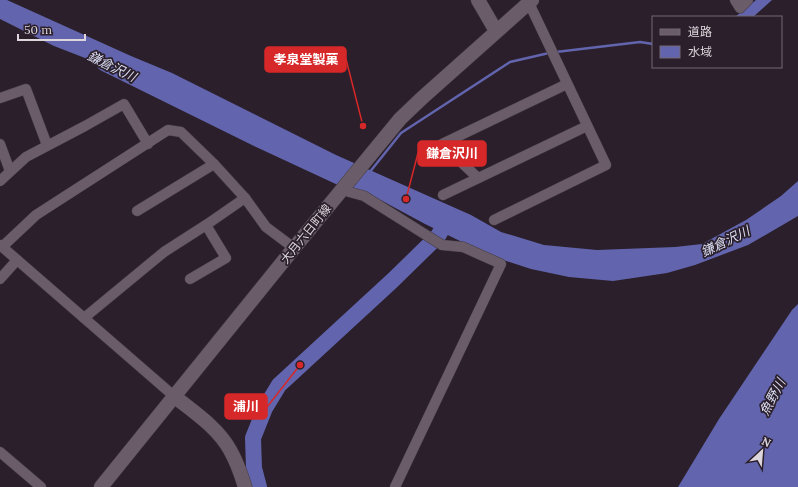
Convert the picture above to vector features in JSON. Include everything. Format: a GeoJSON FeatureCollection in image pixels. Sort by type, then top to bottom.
{"type":"FeatureCollection","features":[{"type":"Feature","properties":{"kind":"main road"},"geometry":{"type":"LineString","coordinates":[[478,0],[496,31]]}},
{"type":"Feature","properties":{"kind":"main road","name":"大月六日町線"},"geometry":{"type":"LineString","coordinates":[[101,487],[294,248],[400,120],[422,98],[530,2]]}},
{"type":"Feature","properties":{"kind":"main road"},"geometry":{"type":"LineString","coordinates":[[176,396],[213,428],[230,448],[240,469],[245,487]]}},
{"type":"Feature","properties":{"kind":"street"},"geometry":{"type":"LineString","coordinates":[[734,0],[740,8],[748,0]]}},
{"type":"Feature","properties":{"kind":"street"},"geometry":{"type":"LineString","coordinates":[[494,220],[606,166],[530,2]]}},
{"type":"Feature","properties":{"kind":"street"},"geometry":{"type":"LineString","coordinates":[[478,178],[442,144],[567,84]]}},
{"type":"Feature","properties":{"kind":"street"},"geometry":{"type":"LineString","coordinates":[[0,98],[26,89],[47,146]]}},
{"type":"Feature","properties":{"kind":"street"},"geometry":{"type":"LineString","coordinates":[[0,181],[26,156],[124,104],[148,144]]}},
{"type":"Feature","properties":{"kind":"street"},"geometry":{"type":"LineString","coordinates":[[443,195],[587,126]]}},
{"type":"Feature","properties":{"kind":"street"},"geometry":{"type":"LineString","coordinates":[[176,396],[1,246],[36,215],[168,130],[181,132],[214,164],[245,198],[266,227],[294,248]]}},
{"type":"Feature","properties":{"kind":"street"},"geometry":{"type":"LineString","coordinates":[[0,144],[10,171]]}},
{"type":"Feature","properties":{"kind":"street"},"geometry":{"type":"LineString","coordinates":[[137,211],[214,164]]}},
{"type":"Feature","properties":{"kind":"street"},"geometry":{"type":"LineString","coordinates":[[342,190],[364,196],[442,245],[462,247],[501,264],[395,487]]}},
{"type":"Feature","properties":{"kind":"street"},"geometry":{"type":"LineString","coordinates":[[84,318],[164,252],[245,198]]}},
{"type":"Feature","properties":{"kind":"street"},"geometry":{"type":"LineString","coordinates":[[190,279],[226,258],[206,225]]}},
{"type":"Feature","properties":{"kind":"street"},"geometry":{"type":"LineString","coordinates":[[0,279],[17,260]]}},
{"type":"Feature","properties":{"kind":"street"},"geometry":{"type":"LineString","coordinates":[[0,452],[41,487]]}},
{"type":"Feature","properties":{"kind":"water"},"geometry":{"type":"Polygon","coordinates":[[[0,0],[7,0],[172,73],[336,155],[471,215],[501,232],[544,245],[597,250],[675,247],[702,244],[746,220],[781,196],[798,181],[798,216],[748,245],[695,265],[667,273],[613,281],[569,277],[531,269],[491,256],[425,224],[375,197],[332,168],[165,89],[54,46],[0,19],[0,0]]]}},
{"type":"Feature","properties":{"kind":"water"},"geometry":{"type":"Polygon","coordinates":[[[756,0],[772,0],[754,16],[736,16],[756,0]]]}},
{"type":"Feature","properties":{"kind":"water","name":"魚野川"},"geometry":{"type":"Polygon","coordinates":[[[798,304],[798,487],[678,487],[719,419],[792,310],[798,304]]]}},
{"type":"Feature","properties":{"kind":"waterway"},"geometry":{"type":"LineString","coordinates":[[556,52],[640,42],[652,44]]}},
{"type":"Feature","properties":{"kind":"waterway"},"geometry":{"type":"LineString","coordinates":[[369,173],[401,133],[510,62],[549,53]]}},
{"type":"Feature","properties":{"kind":"waterway","name":"鎌倉沢川"},"geometry":{"type":"LineString","coordinates":[[104,63],[260,140],[359,186],[380,192]]}},
{"type":"Feature","properties":{"kind":"waterway"},"geometry":{"type":"LineString","coordinates":[[259,487],[254,468],[253,438],[265,408],[279,385],[393,280],[438,236],[448,219]]}},
{"type":"Feature","properties":{"kind":"place","name":"孝泉堂製菓"},"geometry":{"type":"Point","coordinates":[363,126]}},
{"type":"Feature","properties":{"kind":"place","name":"鎌倉沢川"},"geometry":{"type":"Point","coordinates":[406,199]}},
{"type":"Feature","properties":{"kind":"place","name":"浦川"},"geometry":{"type":"Point","coordinates":[300,365]}}]}
